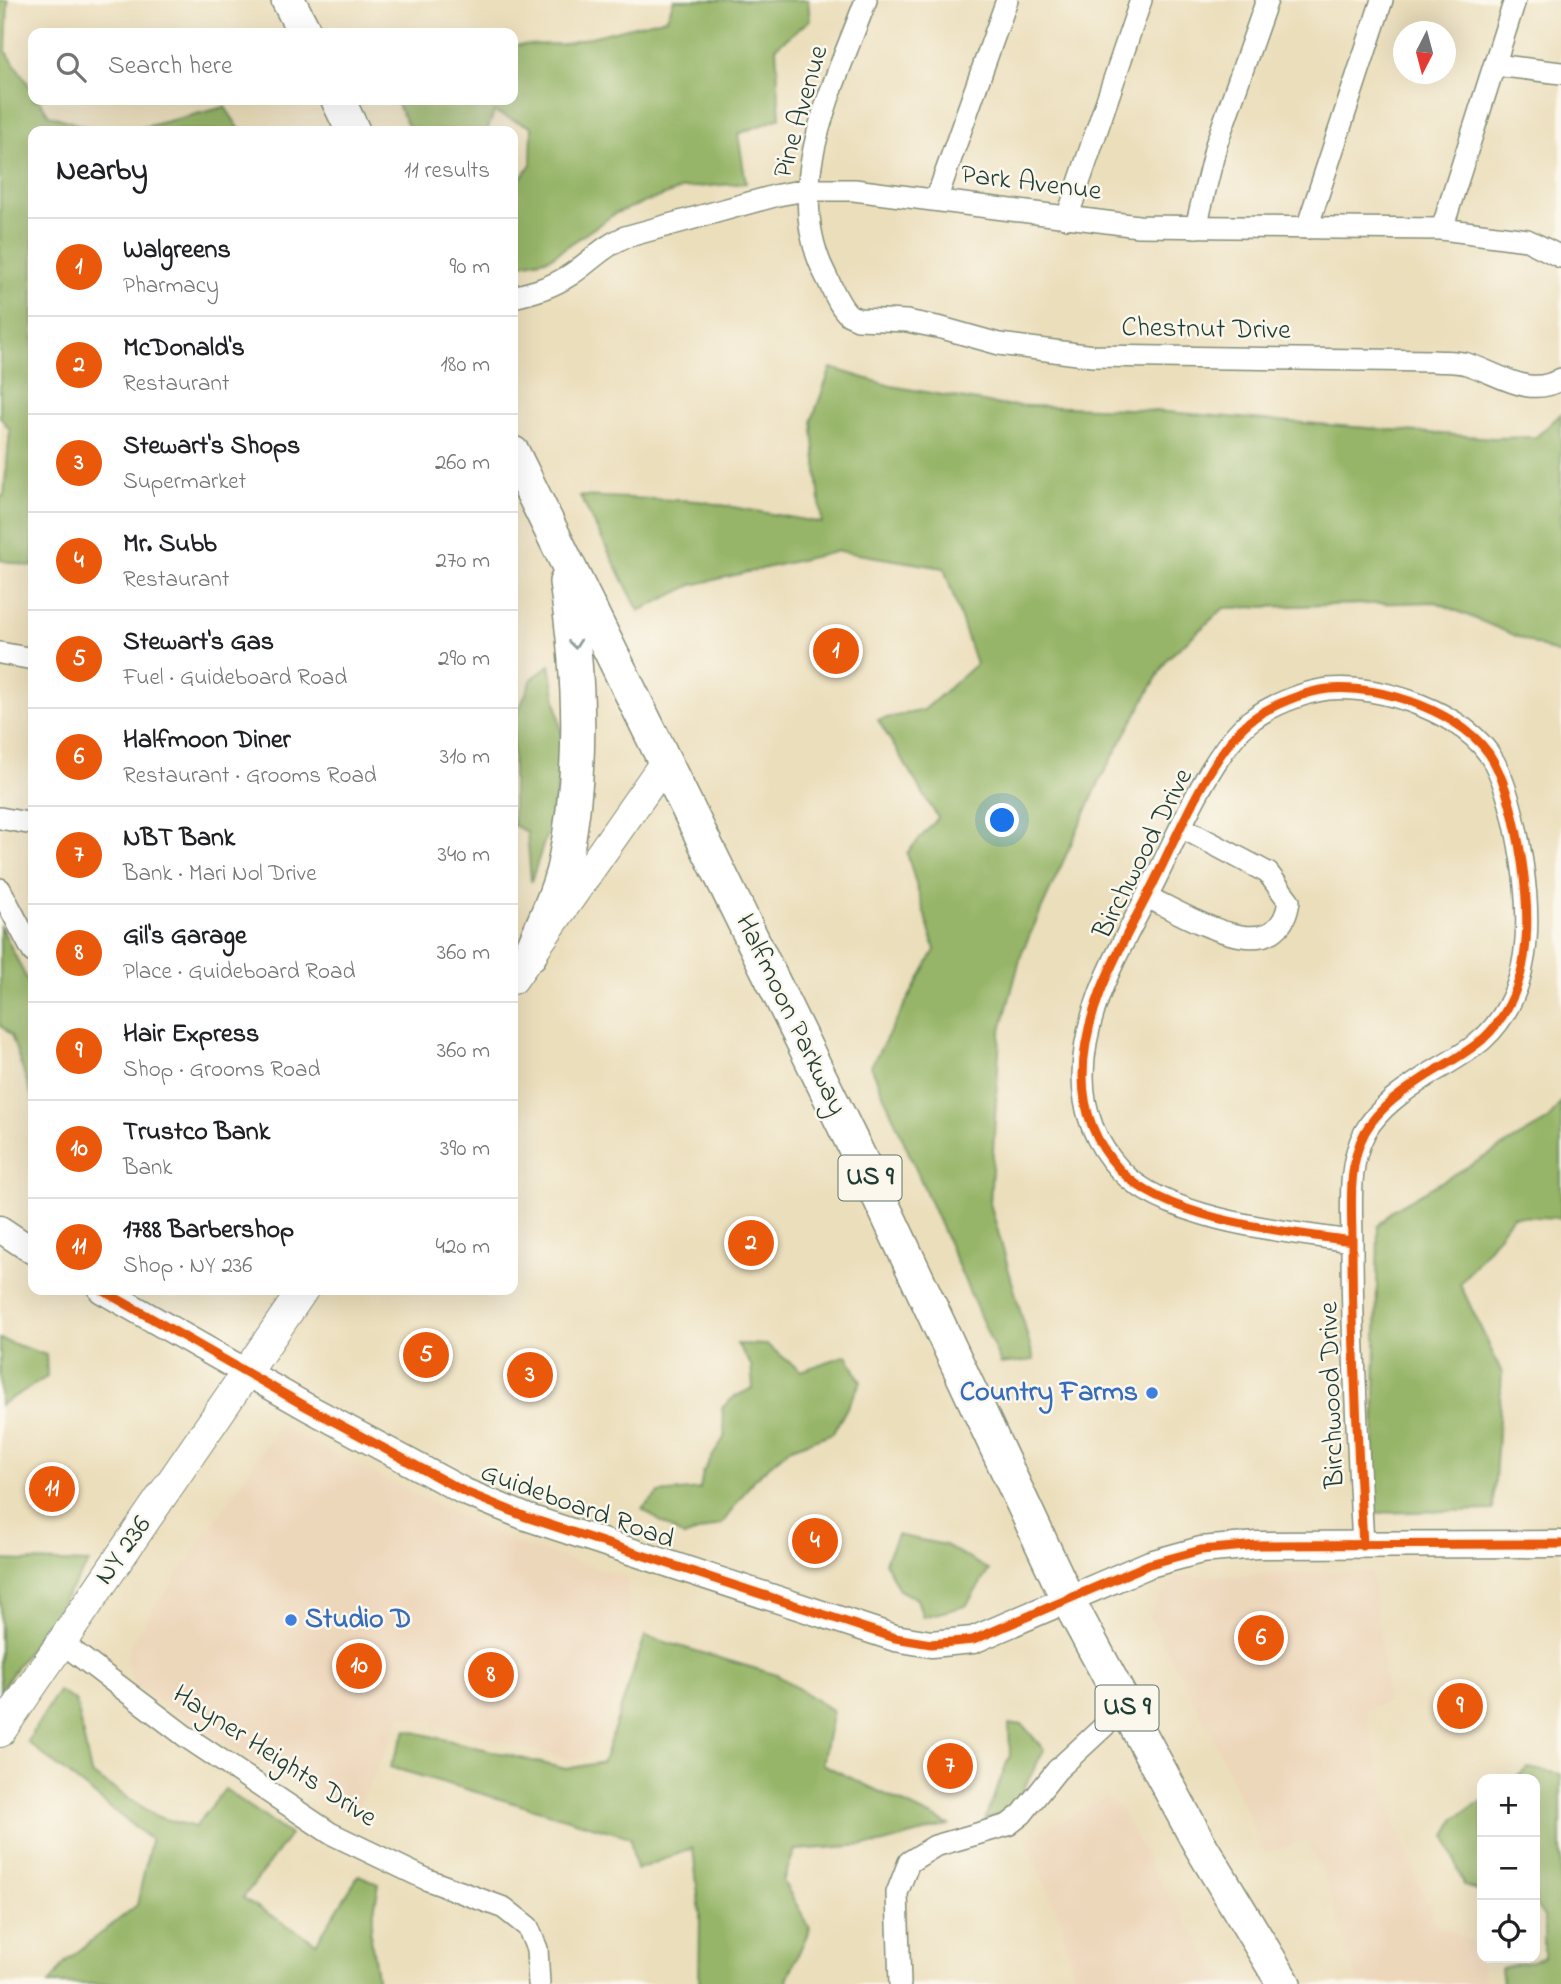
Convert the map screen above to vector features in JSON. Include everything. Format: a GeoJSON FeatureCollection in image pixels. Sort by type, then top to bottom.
{"type":"FeatureCollection","features":[{"type":"Feature","properties":{"kind":"main road"},"geometry":{"type":"LineString","coordinates":[[288,0],[302,28]]}},
{"type":"Feature","properties":{"kind":"main road"},"geometry":{"type":"LineString","coordinates":[[340,105],[351,126]]}},
{"type":"Feature","properties":{"kind":"main road","name":"Halfmoon Parkway"},"geometry":{"type":"LineString","coordinates":[[518,463],[880,1199],[1068,1600],[1200,1845],[1284,1984]]}},
{"type":"Feature","properties":{"kind":"main road"},"geometry":{"type":"LineString","coordinates":[[521,967],[564,867],[574,804],[579,733],[578,673],[562,552]]}},
{"type":"Feature","properties":{"kind":"main road"},"geometry":{"type":"LineString","coordinates":[[521,967],[666,761]]}},
{"type":"Feature","properties":{"kind":"main road","name":"NY 236"},"geometry":{"type":"LineString","coordinates":[[0,1732],[300,1295]]}},
{"type":"Feature","properties":{"kind":"street","name":"Pine Avenue"},"geometry":{"type":"LineString","coordinates":[[849,315],[816,258],[811,241],[806,190],[824,114],[866,0]]}},
{"type":"Feature","properties":{"kind":"street"},"geometry":{"type":"LineString","coordinates":[[936,200],[1007,0]]}},
{"type":"Feature","properties":{"kind":"street"},"geometry":{"type":"LineString","coordinates":[[1067,218],[1141,0]]}},
{"type":"Feature","properties":{"kind":"street"},"geometry":{"type":"LineString","coordinates":[[1196,227],[1216,145],[1267,0]]}},
{"type":"Feature","properties":{"kind":"street"},"geometry":{"type":"LineString","coordinates":[[1307,228],[1382,0]]}},
{"type":"Feature","properties":{"kind":"street"},"geometry":{"type":"LineString","coordinates":[[1442,229],[1515,0]]}},
{"type":"Feature","properties":{"kind":"street"},"geometry":{"type":"LineString","coordinates":[[1495,65],[1561,73]]}},
{"type":"Feature","properties":{"kind":"street","name":"Park Avenue"},"geometry":{"type":"LineString","coordinates":[[518,296],[544,290],[572,274],[607,244],[625,237],[778,195],[806,190],[854,190],[1138,226],[1442,229],[1527,240],[1561,257]]}},
{"type":"Feature","properties":{"kind":"street","name":"Chestnut Drive"},"geometry":{"type":"LineString","coordinates":[[849,315],[858,319],[907,321],[999,344],[1093,356],[1433,361],[1464,363],[1523,386],[1536,388],[1561,379]]}},
{"type":"Feature","properties":{"kind":"street"},"geometry":{"type":"LineString","coordinates":[[0,653],[28,658]]}},
{"type":"Feature","properties":{"kind":"street","name":"Birchwood Drive"},"geometry":{"type":"LineString","coordinates":[[1352,1241],[1269,1229],[1178,1207],[1123,1174],[1099,1142],[1087,1118],[1084,1098],[1083,1072],[1088,1036],[1124,936],[1147,897],[1210,773],[1244,726],[1263,711],[1328,689],[1371,692],[1414,703],[1462,725],[1495,763],[1514,822],[1522,863],[1527,921],[1523,968],[1517,992],[1481,1041],[1394,1097],[1365,1132],[1351,1186],[1352,1241],[1351,1299],[1363,1546]]}},
{"type":"Feature","properties":{"kind":"street"},"geometry":{"type":"LineString","coordinates":[[0,818],[28,823]]}},
{"type":"Feature","properties":{"kind":"street"},"geometry":{"type":"LineString","coordinates":[[1147,897],[1227,934],[1254,937],[1268,935],[1286,917],[1289,901],[1268,873],[1181,827]]}},
{"type":"Feature","properties":{"kind":"street"},"geometry":{"type":"LineString","coordinates":[[0,890],[28,943]]}},
{"type":"Feature","properties":{"kind":"street"},"geometry":{"type":"LineString","coordinates":[[0,1229],[28,1248]]}},
{"type":"Feature","properties":{"kind":"street","name":"Guideboard Road"},"geometry":{"type":"LineString","coordinates":[[111,1295],[307,1407],[477,1497],[526,1517],[895,1638],[956,1644],[1002,1629],[1183,1553],[1257,1545],[1561,1544]]}},
{"type":"Feature","properties":{"kind":"street","name":"Hayner Heights Drive"},"geometry":{"type":"LineString","coordinates":[[61,1642],[185,1736],[330,1833],[428,1880],[504,1908],[528,1927],[537,1949],[539,1984]]}},
{"type":"Feature","properties":{"kind":"street"},"geometry":{"type":"LineString","coordinates":[[900,1984],[897,1893],[909,1862],[935,1846],[1008,1825],[1022,1814],[1057,1770],[1126,1706]]}},
{"type":"Feature","properties":{"kind":"shaded area"},"geometry":{"type":"Polygon","coordinates":[[[279,1427],[514,1543],[627,1577],[632,1646],[594,1752],[573,1760],[402,1716],[357,1810],[324,1804],[134,1685],[126,1661],[130,1644],[279,1427]]]}},
{"type":"Feature","properties":{"kind":"shaded area"},"geometry":{"type":"Polygon","coordinates":[[[1372,1571],[1387,1701],[1364,1711],[1398,1832],[1437,1926],[1473,1942],[1477,1963],[1480,1963],[1487,1984],[1359,1984],[1323,1873],[1307,1840],[1265,1853],[1212,1735],[1148,1615],[1174,1577],[1372,1571]]]}},
{"type":"Feature","properties":{"kind":"shaded area"},"geometry":{"type":"Polygon","coordinates":[[[1105,1797],[1120,1809],[1155,1873],[1226,1984],[1076,1984],[1061,1921],[1026,1839],[1105,1797]]]}},
{"type":"Feature","properties":{"kind":"green space"},"geometry":{"type":"Polygon","coordinates":[[[0,0],[8,0],[6,51],[28,84],[28,105],[42,105],[49,115],[83,126],[28,126],[28,566],[0,560],[0,496],[4,496],[10,430],[0,417],[0,0]]]}},
{"type":"Feature","properties":{"kind":"green space"},"geometry":{"type":"Polygon","coordinates":[[[674,0],[808,0],[810,20],[776,47],[780,118],[738,134],[746,183],[684,188],[616,213],[550,258],[518,265],[518,182],[531,164],[532,127],[494,112],[489,126],[408,126],[398,105],[518,105],[518,45],[563,44],[667,18],[674,0]]]}},
{"type":"Feature","properties":{"kind":"green space"},"geometry":{"type":"Polygon","coordinates":[[[225,107],[238,126],[148,126],[225,107]]]}},
{"type":"Feature","properties":{"kind":"green space"},"geometry":{"type":"Polygon","coordinates":[[[831,368],[891,386],[1000,405],[1129,409],[1493,438],[1536,437],[1561,414],[1561,655],[1436,602],[1224,608],[1167,659],[1101,778],[1022,952],[1000,1034],[990,1203],[1034,1360],[1001,1364],[871,1066],[935,950],[907,853],[938,818],[878,720],[924,710],[976,664],[944,568],[839,551],[692,585],[639,611],[580,496],[699,501],[822,523],[812,420],[831,368]]]}},
{"type":"Feature","properties":{"kind":"green space"},"geometry":{"type":"Polygon","coordinates":[[[550,665],[565,754],[551,821],[531,882],[527,832],[518,828],[518,712],[532,679],[550,665]]]}},
{"type":"Feature","properties":{"kind":"green space"},"geometry":{"type":"Polygon","coordinates":[[[0,925],[28,982],[28,1085],[11,1035],[0,1025],[0,925]]]}},
{"type":"Feature","properties":{"kind":"green space"},"geometry":{"type":"Polygon","coordinates":[[[1561,1102],[1561,1218],[1513,1216],[1460,1284],[1502,1373],[1493,1510],[1373,1513],[1378,1226],[1394,1209],[1547,1121],[1561,1102]]]}},
{"type":"Feature","properties":{"kind":"green space"},"geometry":{"type":"Polygon","coordinates":[[[0,1339],[46,1355],[47,1377],[0,1405],[0,1339]]]}},
{"type":"Feature","properties":{"kind":"green space"},"geometry":{"type":"Polygon","coordinates":[[[737,1344],[767,1345],[801,1371],[847,1355],[861,1382],[833,1433],[789,1449],[754,1479],[722,1524],[684,1537],[642,1509],[659,1493],[700,1489],[703,1472],[725,1436],[722,1408],[734,1397],[753,1388],[751,1365],[737,1344]]]}},
{"type":"Feature","properties":{"kind":"green space"},"geometry":{"type":"Polygon","coordinates":[[[897,1535],[945,1545],[989,1570],[966,1606],[923,1617],[917,1599],[899,1590],[885,1562],[897,1535]]]}},
{"type":"Feature","properties":{"kind":"green space"},"geometry":{"type":"Polygon","coordinates":[[[0,1560],[89,1563],[0,1691],[0,1560]]]}},
{"type":"Feature","properties":{"kind":"green space"},"geometry":{"type":"Polygon","coordinates":[[[645,1636],[777,1675],[833,1711],[822,1764],[949,1825],[880,1844],[795,1850],[783,1881],[810,1928],[787,1979],[788,1984],[699,1984],[700,1914],[693,1848],[636,1870],[630,1837],[390,1767],[406,1730],[566,1769],[603,1762],[645,1636]]]}},
{"type":"Feature","properties":{"kind":"green space"},"geometry":{"type":"Polygon","coordinates":[[[58,1691],[76,1701],[91,1774],[158,1817],[195,1827],[225,1789],[290,1835],[243,1898],[316,1943],[359,1875],[379,1884],[370,1932],[378,1984],[49,1984],[66,1961],[137,1905],[151,1840],[27,1742],[58,1691]]]}},
{"type":"Feature","properties":{"kind":"green space"},"geometry":{"type":"Polygon","coordinates":[[[1022,1724],[1044,1750],[1012,1811],[985,1819],[1010,1755],[1009,1725],[1022,1724]]]}},
{"type":"Feature","properties":{"kind":"green space"},"geometry":{"type":"Polygon","coordinates":[[[1528,1768],[1561,1774],[1561,1984],[1503,1984],[1501,1968],[1522,1963],[1540,1963],[1540,1959],[1544,1958],[1544,1917],[1540,1911],[1540,1774],[1520,1774],[1528,1768]]]}},
{"type":"Feature","properties":{"kind":"green space"},"geometry":{"type":"Polygon","coordinates":[[[1477,1804],[1477,1890],[1464,1886],[1446,1836],[1455,1818],[1477,1804]]]}},
{"type":"Feature","properties":{"kind":"cycle path"},"geometry":{"type":"LineString","coordinates":[[1352,1241],[1325,1237],[1294,1233],[1262,1228],[1228,1221],[1166,1201],[1140,1187],[1120,1170],[1098,1139],[1085,1103],[1083,1076],[1090,1023],[1109,972],[1210,771],[1236,734],[1258,715],[1297,696],[1328,689],[1372,691],[1421,705],[1464,729],[1482,745],[1494,762],[1512,810],[1527,909],[1527,933],[1519,979],[1511,1001],[1499,1021],[1477,1044],[1410,1087],[1385,1107],[1365,1132],[1355,1158],[1351,1201],[1352,1215],[1352,1229],[1352,1243],[1352,1281],[1363,1546]]}},
{"type":"Feature","properties":{"kind":"cycle path"},"geometry":{"type":"LineString","coordinates":[[111,1295],[307,1407],[465,1492],[526,1517],[895,1638],[931,1644],[973,1640],[1150,1564],[1201,1550],[1257,1545],[1561,1544]]}},
{"type":"Feature","properties":{"kind":"place","name":"Walgreens"},"geometry":{"type":"Point","coordinates":[836,651]}},
{"type":"Feature","properties":{"kind":"place","name":"McDonald's"},"geometry":{"type":"Point","coordinates":[751,1243]}},
{"type":"Feature","properties":{"kind":"place","name":"Stewart's Gas"},"geometry":{"type":"Point","coordinates":[426,1355]}},
{"type":"Feature","properties":{"kind":"place","name":"Stewart's Shops"},"geometry":{"type":"Point","coordinates":[530,1375]}},
{"type":"Feature","properties":{"kind":"place","name":"Country Farms"},"geometry":{"type":"Point","coordinates":[1152,1393]}},
{"type":"Feature","properties":{"kind":"place","name":"1788 Barbershop"},"geometry":{"type":"Point","coordinates":[52,1489]}},
{"type":"Feature","properties":{"kind":"place","name":"Mr. Subb"},"geometry":{"type":"Point","coordinates":[815,1541]}},
{"type":"Feature","properties":{"kind":"place","name":"Studio D"},"geometry":{"type":"Point","coordinates":[291,1620]}},
{"type":"Feature","properties":{"kind":"place","name":"Halfmoon Diner"},"geometry":{"type":"Point","coordinates":[1261,1638]}},
{"type":"Feature","properties":{"kind":"place","name":"Trustco Bank"},"geometry":{"type":"Point","coordinates":[359,1666]}},
{"type":"Feature","properties":{"kind":"place","name":"Gil's Garage"},"geometry":{"type":"Point","coordinates":[491,1675]}},
{"type":"Feature","properties":{"kind":"place","name":"Hair Express"},"geometry":{"type":"Point","coordinates":[1460,1706]}},
{"type":"Feature","properties":{"kind":"place","name":"NBT Bank"},"geometry":{"type":"Point","coordinates":[950,1766]}}]}
